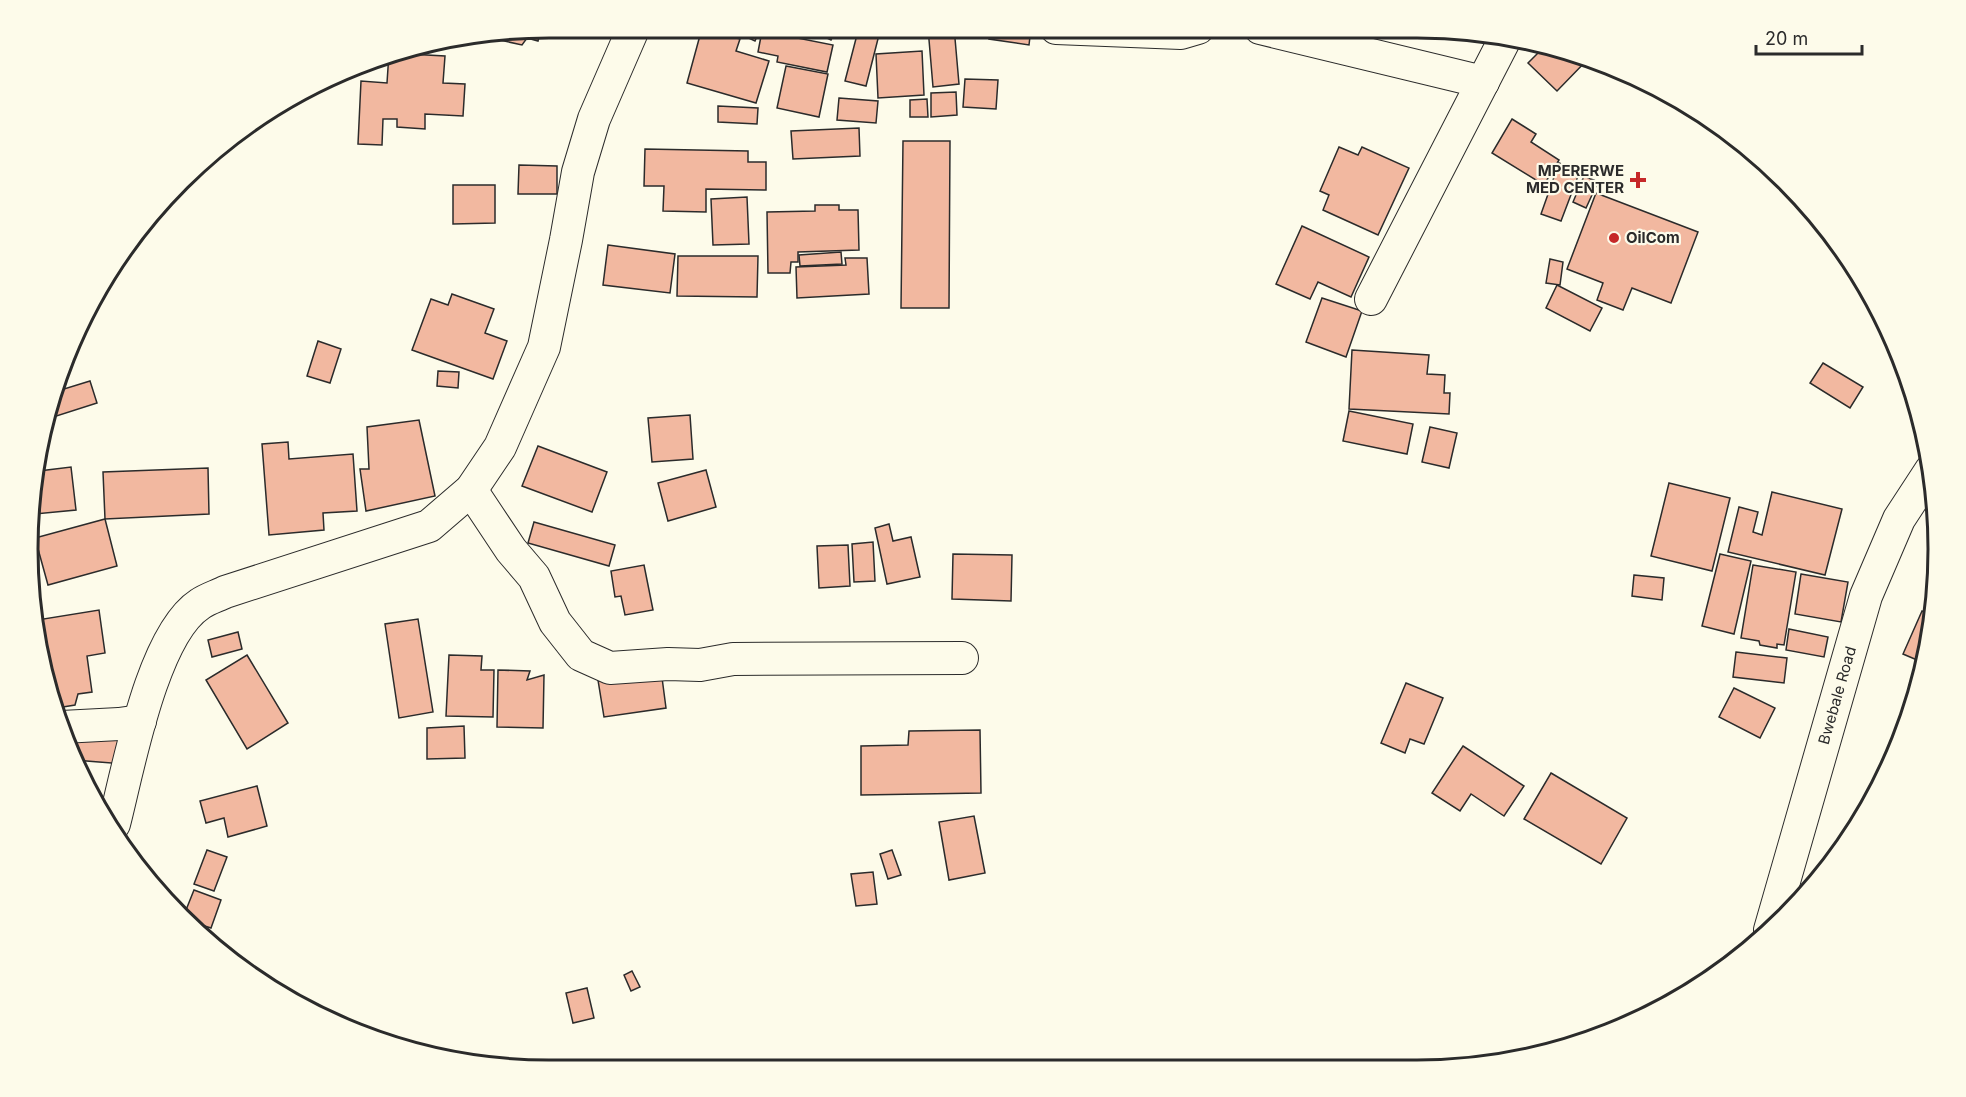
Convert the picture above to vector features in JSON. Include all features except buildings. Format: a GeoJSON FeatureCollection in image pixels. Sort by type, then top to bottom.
{"type":"FeatureCollection","features":[{"type":"Feature","properties":{"kind":"street"},"geometry":{"type":"LineString","coordinates":[[115,819],[140,721],[160,657],[181,625],[198,605],[225,592],[429,526],[471,490],[500,447],[544,347],[578,172],[594,119],[629,38]]}},
{"type":"Feature","properties":{"kind":"street"},"geometry":{"type":"LineString","coordinates":[[1301,38],[1484,82]]}},
{"type":"Feature","properties":{"kind":"street"},"geometry":{"type":"LineString","coordinates":[[1371,299],[1502,45]]}},
{"type":"Feature","properties":{"kind":"street","name":"Bwebale Road"},"geometry":{"type":"LineString","coordinates":[[1775,914],[1866,596],[1899,519],[1924,481]]}},
{"type":"Feature","properties":{"kind":"street"},"geometry":{"type":"LineString","coordinates":[[471,490],[511,550],[534,576],[555,622],[581,655],[610,668],[668,664],[700,665],[732,659],[962,658]]}},
{"type":"Feature","properties":{"kind":"street"},"geometry":{"type":"LineString","coordinates":[[70,727],[140,721]]}},
{"type":"Feature","properties":{"kind":"place","name":"MPERERWE MED CENTER"},"geometry":{"type":"Point","coordinates":[1638,180]}},
{"type":"Feature","properties":{"kind":"place","name":"OilCom"},"geometry":{"type":"Point","coordinates":[1614,238]}}]}
